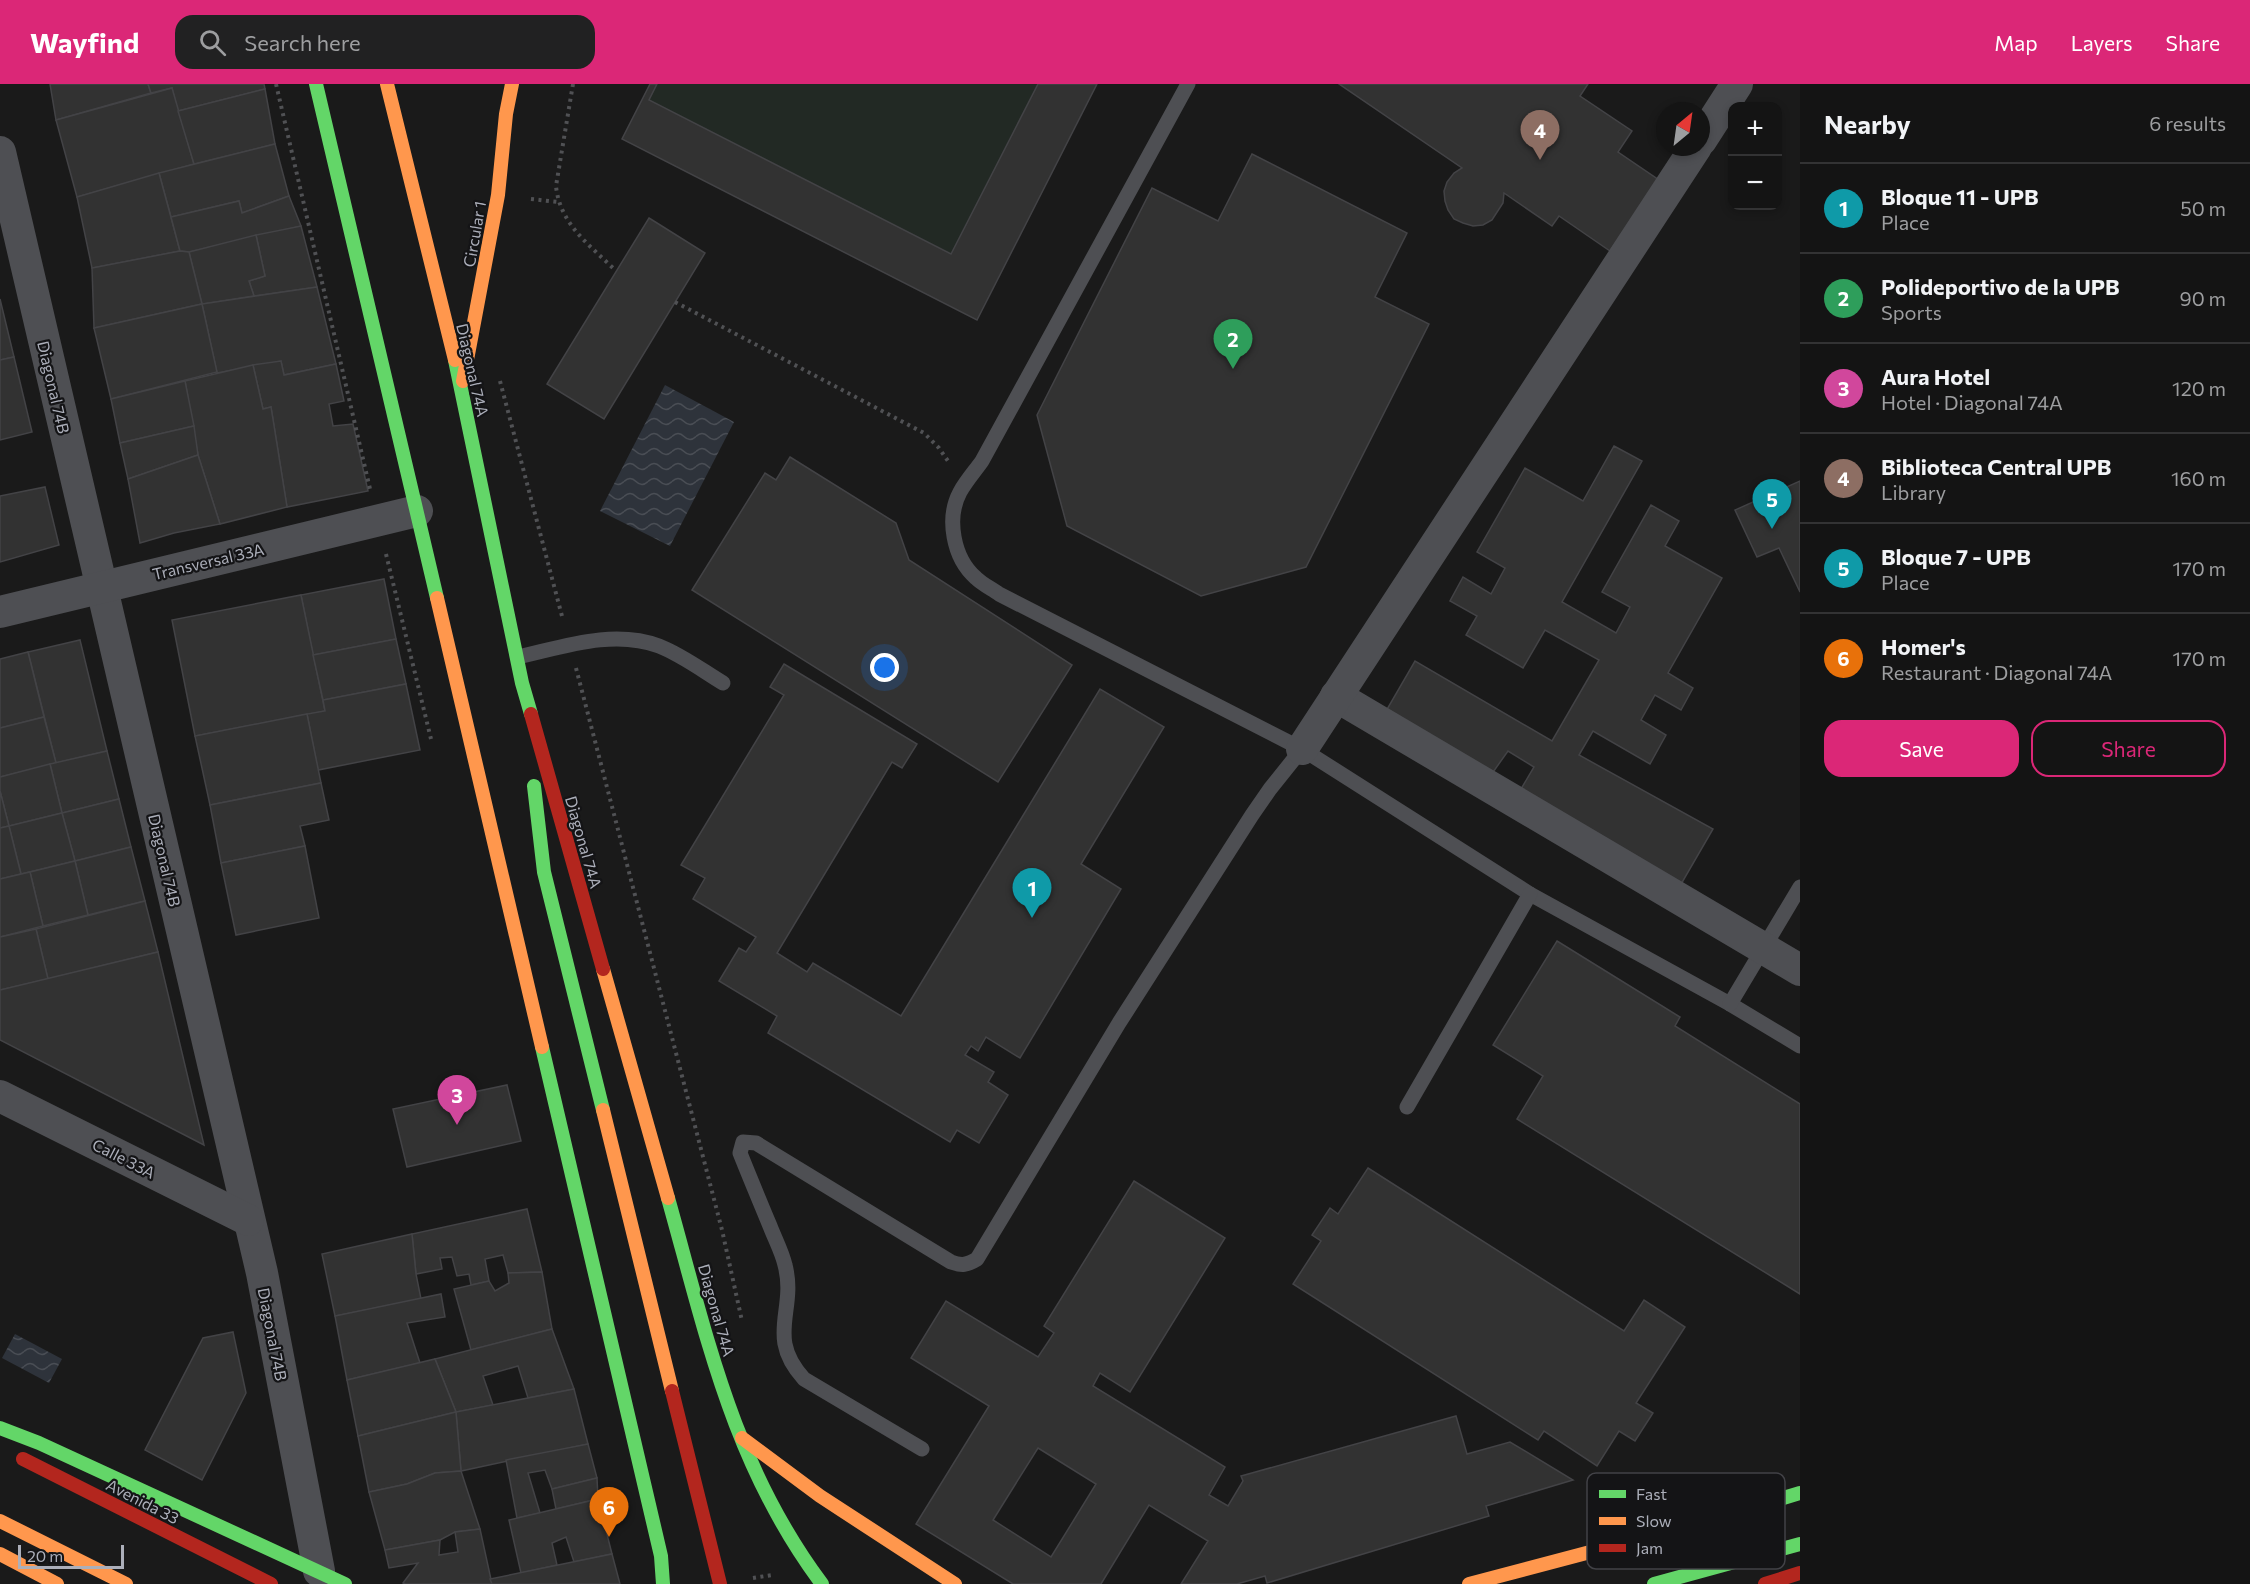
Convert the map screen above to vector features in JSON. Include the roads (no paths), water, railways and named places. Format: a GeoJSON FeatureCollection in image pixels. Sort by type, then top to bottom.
{"type":"FeatureCollection","features":[{"type":"Feature","properties":{"kind":"main road"},"geometry":{"type":"LineString","coordinates":[[316,84],[661,1556],[663,1584]]}},
{"type":"Feature","properties":{"kind":"main road","name":"Diagonal 74A"},"geometry":{"type":"LineString","coordinates":[[387,84],[462,389],[522,683],[722,1389],[737,1434],[770,1505],[804,1561],[822,1584]]}},
{"type":"Feature","properties":{"kind":"main road","name":"Circular 1"},"geometry":{"type":"LineString","coordinates":[[462,389],[498,195],[506,114],[512,84]]}},
{"type":"Feature","properties":{"kind":"main road"},"geometry":{"type":"LineString","coordinates":[[522,683],[544,873],[720,1584]]}},
{"type":"Feature","properties":{"kind":"main road"},"geometry":{"type":"LineString","coordinates":[[0,1428],[39,1443],[332,1577]]}},
{"type":"Feature","properties":{"kind":"main road"},"geometry":{"type":"LineString","coordinates":[[737,1434],[794,1479],[839,1510],[955,1584]]}},
{"type":"Feature","properties":{"kind":"main road","name":"Avenida 33"},"geometry":{"type":"LineString","coordinates":[[10,1453],[271,1584]]}},
{"type":"Feature","properties":{"kind":"main road"},"geometry":{"type":"LineString","coordinates":[[1785,1497],[1800,1493]]}},
{"type":"Feature","properties":{"kind":"main road"},"geometry":{"type":"LineString","coordinates":[[0,1521],[126,1584]]}},
{"type":"Feature","properties":{"kind":"main road"},"geometry":{"type":"LineString","coordinates":[[1785,1548],[1800,1544]]}},
{"type":"Feature","properties":{"kind":"main road"},"geometry":{"type":"LineString","coordinates":[[1469,1584],[1587,1553]]}},
{"type":"Feature","properties":{"kind":"main road"},"geometry":{"type":"LineString","coordinates":[[0,1554],[57,1584]]}},
{"type":"Feature","properties":{"kind":"main road"},"geometry":{"type":"LineString","coordinates":[[1654,1584],[1709,1569]]}},
{"type":"Feature","properties":{"kind":"main road"},"geometry":{"type":"LineString","coordinates":[[1765,1584],[1800,1573]]}},
{"type":"Feature","properties":{"kind":"street"},"geometry":{"type":"LineString","coordinates":[[1710,126],[1737,84]]}},
{"type":"Feature","properties":{"kind":"street","name":"Diagonal 74B"},"geometry":{"type":"LineString","coordinates":[[0,152],[332,1577]]}},
{"type":"Feature","properties":{"kind":"street"},"geometry":{"type":"LineString","coordinates":[[1302,749],[1690,156]]}},
{"type":"Feature","properties":{"kind":"street","name":"Transversal 33A"},"geometry":{"type":"LineString","coordinates":[[0,612],[417,511]]}},
{"type":"Feature","properties":{"kind":"street"},"geometry":{"type":"LineString","coordinates":[[1336,696],[1765,949],[1797,961]]}},
{"type":"Feature","properties":{"kind":"street","name":"Calle 33A"},"geometry":{"type":"LineString","coordinates":[[0,1096],[248,1220]]}},
{"type":"Feature","properties":{"kind":"lane"},"geometry":{"type":"LineString","coordinates":[[1188,84],[982,461],[959,493],[953,521],[954,541],[962,561],[975,578],[999,594],[1302,749],[1530,894],[1730,1004],[1800,1046]]}},
{"type":"Feature","properties":{"kind":"lane"},"geometry":{"type":"LineString","coordinates":[[518,657],[618,638],[639,640],[660,646],[676,654],[723,683]]}},
{"type":"Feature","properties":{"kind":"lane"},"geometry":{"type":"LineString","coordinates":[[922,1449],[804,1380],[794,1369],[787,1356],[782,1333],[788,1289],[785,1262],[740,1153],[743,1142],[756,1143],[951,1262],[961,1266],[977,1259],[1119,1023],[1182,924],[1252,815],[1302,749]]}},
{"type":"Feature","properties":{"kind":"lane"},"geometry":{"type":"LineString","coordinates":[[1730,1004],[1800,887]]}},
{"type":"Feature","properties":{"kind":"lane"},"geometry":{"type":"LineString","coordinates":[[1407,1107],[1530,894]]}},
{"type":"Feature","properties":{"kind":"water"},"geometry":{"type":"Polygon","coordinates":[[[665,385],[734,422],[670,546],[600,511],[665,385]]]}},
{"type":"Feature","properties":{"kind":"water"},"geometry":{"type":"Polygon","coordinates":[[[15,1334],[62,1359],[49,1383],[2,1358],[15,1334]]]}},
{"type":"Feature","properties":{"kind":"place","name":"Biblioteca Central UPB"},"geometry":{"type":"Point","coordinates":[1540,160]}},
{"type":"Feature","properties":{"kind":"place","name":"Polideportivo de la UPB"},"geometry":{"type":"Point","coordinates":[1233,369]}},
{"type":"Feature","properties":{"kind":"place","name":"Bloque 7 - UPB"},"geometry":{"type":"Point","coordinates":[1772,529]}},
{"type":"Feature","properties":{"kind":"place","name":"Bloque 11 - UPB"},"geometry":{"type":"Point","coordinates":[1032,918]}},
{"type":"Feature","properties":{"kind":"place","name":"Aura Hotel"},"geometry":{"type":"Point","coordinates":[457,1125]}},
{"type":"Feature","properties":{"kind":"place","name":"Homer's"},"geometry":{"type":"Point","coordinates":[609,1537]}}]}
